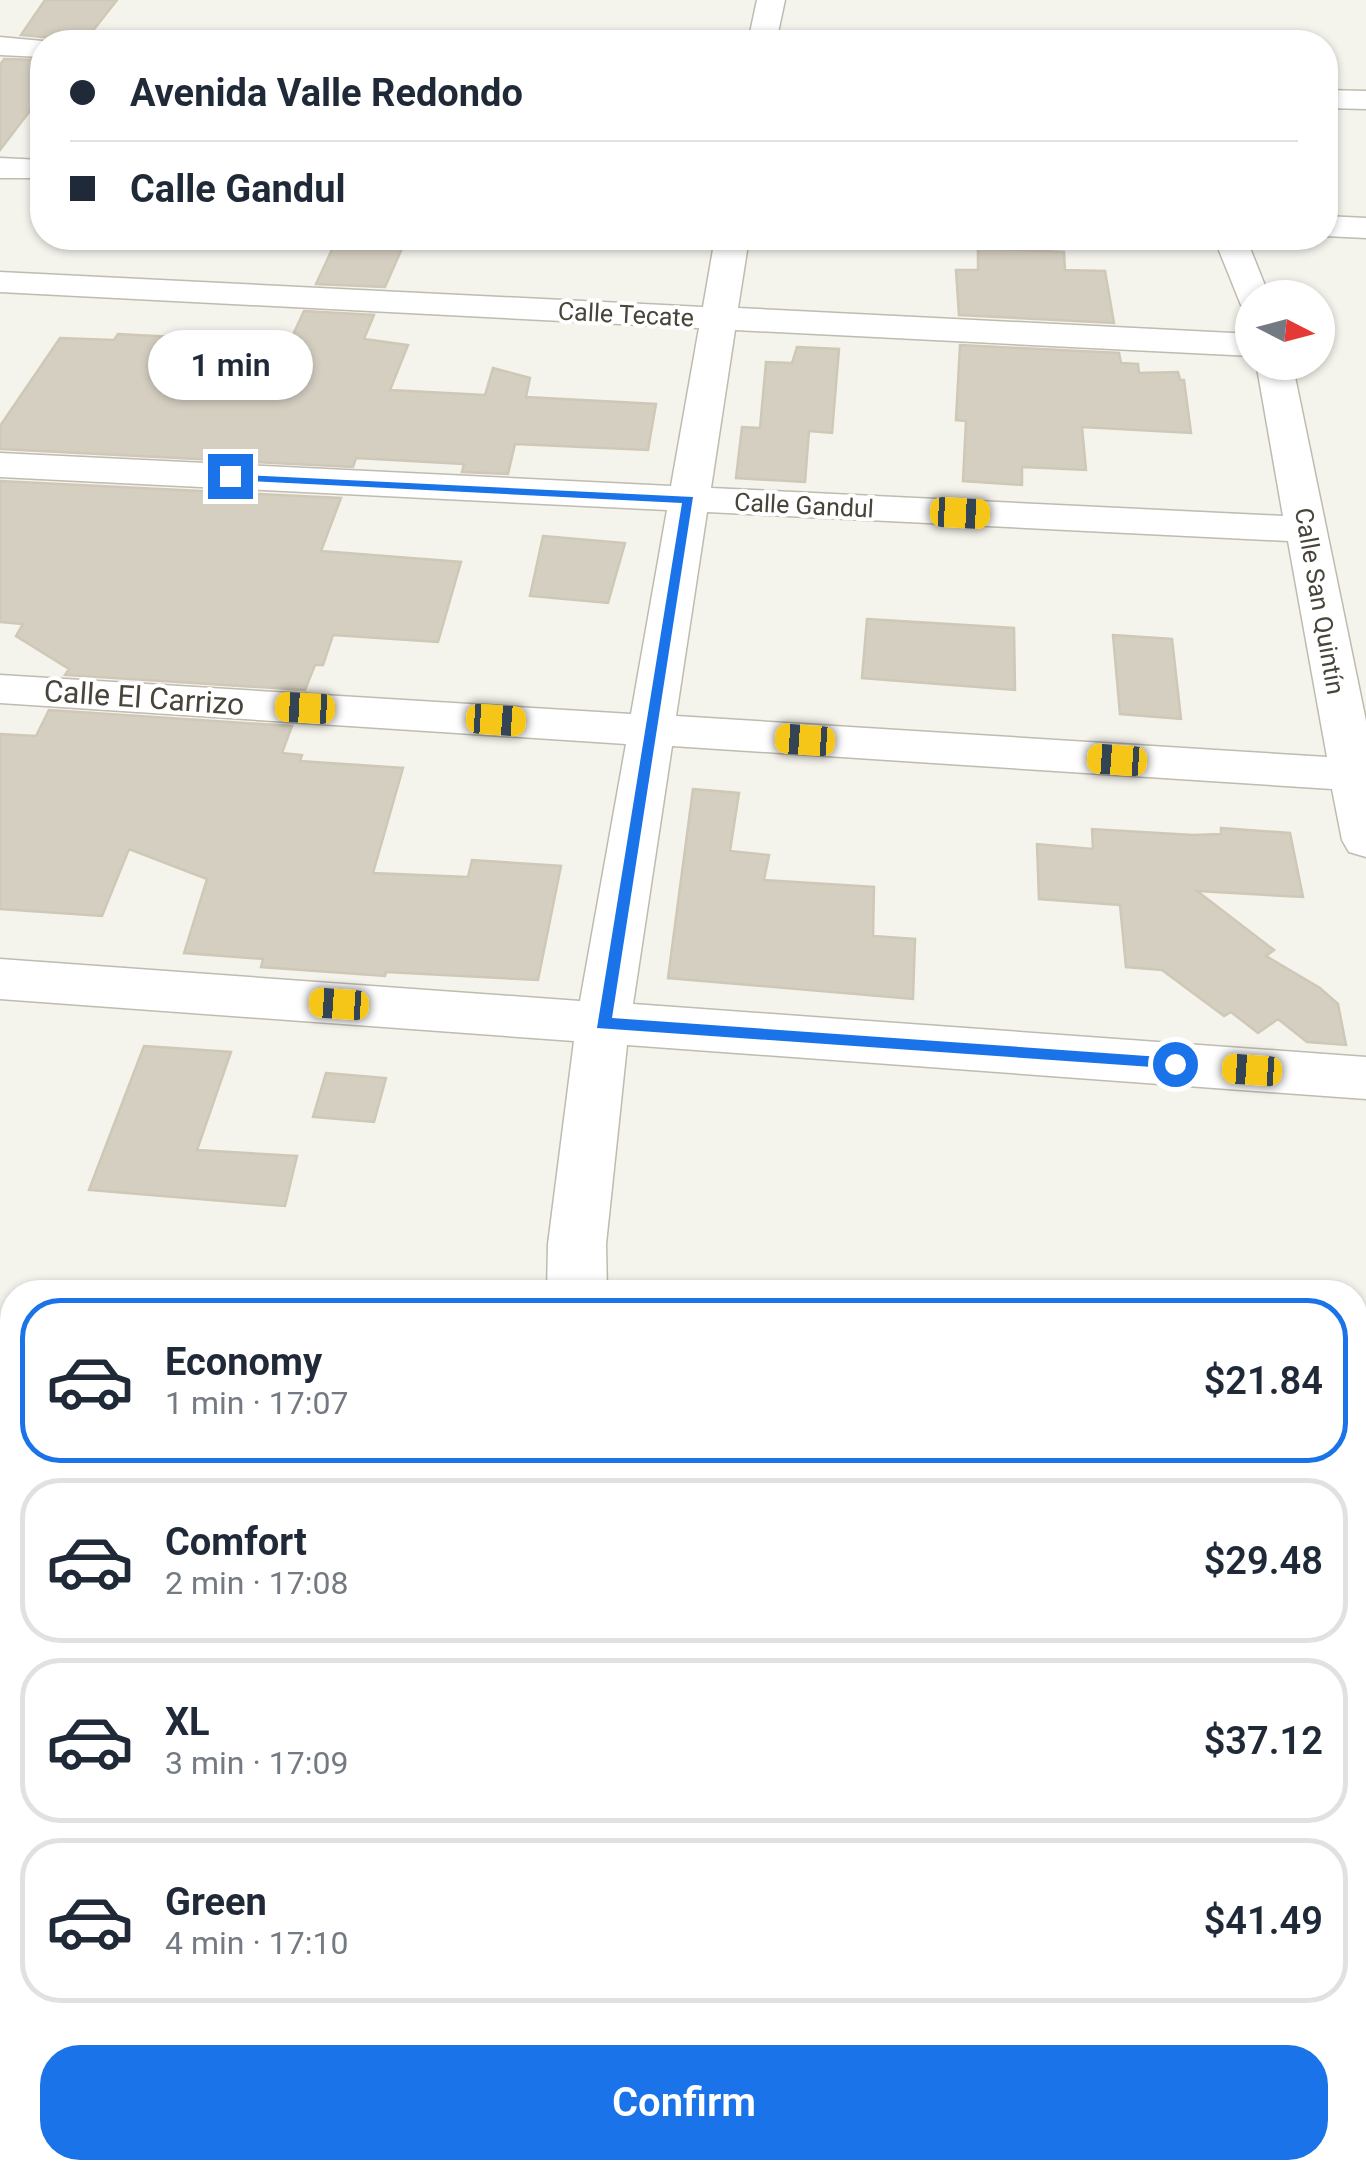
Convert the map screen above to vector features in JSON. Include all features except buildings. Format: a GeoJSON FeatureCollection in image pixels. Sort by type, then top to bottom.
{"type":"FeatureCollection","features":[{"type":"Feature","properties":{"kind":"street"},"geometry":{"type":"LineString","coordinates":[[765,30],[771,0]]}},
{"type":"Feature","properties":{"kind":"street"},"geometry":{"type":"LineString","coordinates":[[0,46],[30,47]]}},
{"type":"Feature","properties":{"kind":"street"},"geometry":{"type":"LineString","coordinates":[[1338,99],[1366,100]]}},
{"type":"Feature","properties":{"kind":"street"},"geometry":{"type":"LineString","coordinates":[[0,168],[30,169]]}},
{"type":"Feature","properties":{"kind":"street"},"geometry":{"type":"LineString","coordinates":[[1338,227],[1366,228]]}},
{"type":"Feature","properties":{"kind":"street"},"geometry":{"type":"LineString","coordinates":[[577,1280],[577,1244],[603,1024],[648,730],[730,250]]}},
{"type":"Feature","properties":{"kind":"street"},"geometry":{"type":"LineString","coordinates":[[1234,250],[1245,280]]}},
{"type":"Feature","properties":{"kind":"street","name":"Calle Tecate"},"geometry":{"type":"LineString","coordinates":[[0,282],[1235,344]]}},
{"type":"Feature","properties":{"kind":"street","name":"Calle San Quintín"},"geometry":{"type":"LineString","coordinates":[[1278,380],[1359,775],[1366,840]]}},
{"type":"Feature","properties":{"kind":"street","name":"Calle Gandul"},"geometry":{"type":"LineString","coordinates":[[0,464],[1308,530]]}},
{"type":"Feature","properties":{"kind":"street","name":"Calle El Carrizo"},"geometry":{"type":"LineString","coordinates":[[0,689],[1359,775]]}},
{"type":"Feature","properties":{"kind":"street"},"geometry":{"type":"LineString","coordinates":[[0,980],[1366,1078]]}},
{"type":"Feature","properties":{"kind":"route"},"geometry":{"type":"LineString","coordinates":[[230,476],[689,500],[648,730],[603,1024],[1175,1064]]}}]}
